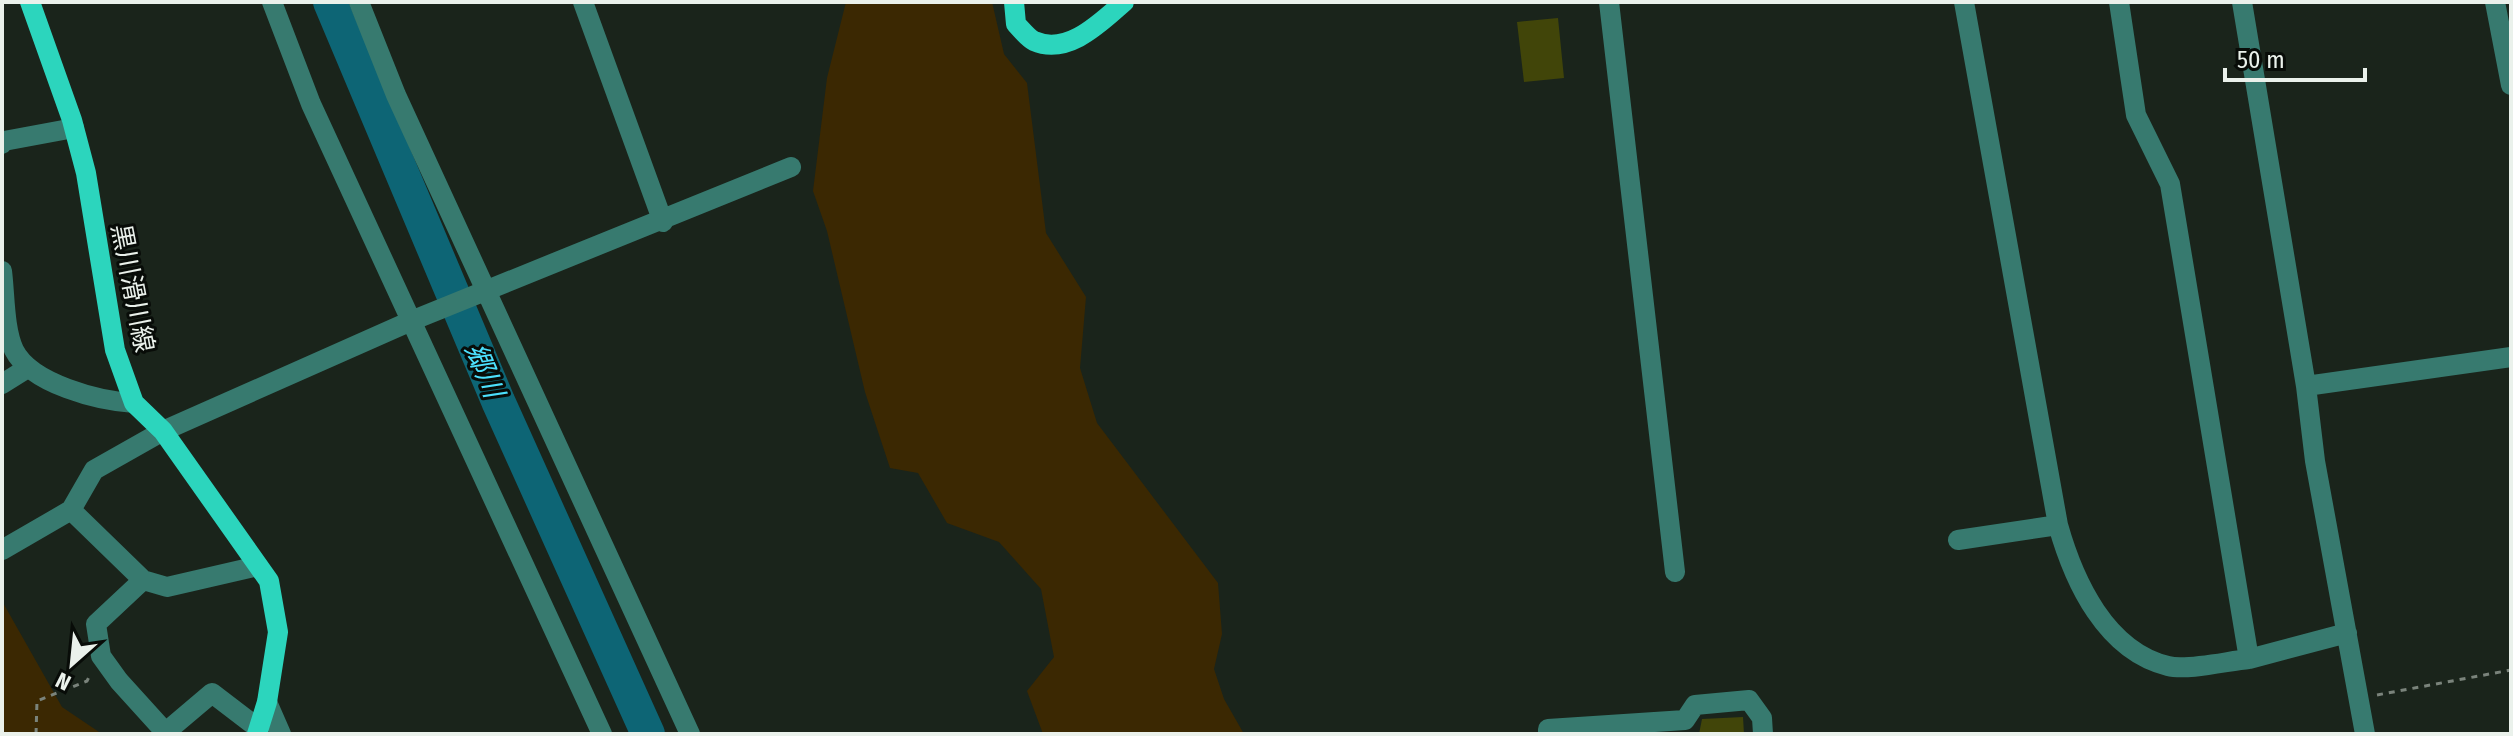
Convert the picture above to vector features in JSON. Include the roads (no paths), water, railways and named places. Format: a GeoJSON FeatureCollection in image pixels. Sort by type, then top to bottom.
{"type":"FeatureCollection","features":[{"type":"Feature","properties":{"kind":"main road","name":"黒川滑川線"},"geometry":{"type":"LineString","coordinates":[[30,2],[74,128],[86,173],[115,350],[134,403],[163,431],[269,581],[278,632],[267,702],[258,732]]}},
{"type":"Feature","properties":{"kind":"main road"},"geometry":{"type":"LineString","coordinates":[[1014,2],[1016,24],[1033,41],[1060,45],[1095,27],[1124,2]]}},
{"type":"Feature","properties":{"kind":"street"},"geometry":{"type":"LineString","coordinates":[[272,2],[311,104],[602,734]]}},
{"type":"Feature","properties":{"kind":"street"},"geometry":{"type":"LineString","coordinates":[[359,2],[396,95],[690,734]]}},
{"type":"Feature","properties":{"kind":"street"},"geometry":{"type":"LineString","coordinates":[[583,2],[663,222]]}},
{"type":"Feature","properties":{"kind":"street"},"geometry":{"type":"LineString","coordinates":[[1609,2],[1675,572]]}},
{"type":"Feature","properties":{"kind":"street"},"geometry":{"type":"LineString","coordinates":[[1964,2],[2058,525],[2069,564],[2100,616],[2131,652],[2171,667],[2249,659],[2347,633]]}},
{"type":"Feature","properties":{"kind":"street"},"geometry":{"type":"LineString","coordinates":[[2119,2],[2136,115],[2170,184],[2249,659]]}},
{"type":"Feature","properties":{"kind":"street"},"geometry":{"type":"LineString","coordinates":[[2242,2],[2306,386],[2315,461],[2365,734]]}},
{"type":"Feature","properties":{"kind":"street"},"geometry":{"type":"LineString","coordinates":[[2495,2],[2511,85]]}},
{"type":"Feature","properties":{"kind":"street"},"geometry":{"type":"LineString","coordinates":[[3,141],[74,128]]}},
{"type":"Feature","properties":{"kind":"street"},"geometry":{"type":"LineString","coordinates":[[2,550],[71,510],[94,470],[163,431],[411,321],[663,222],[791,167]]}},
{"type":"Feature","properties":{"kind":"street"},"geometry":{"type":"LineString","coordinates":[[2,271],[12,348],[26,369],[101,401],[134,403]]}},
{"type":"Feature","properties":{"kind":"street"},"geometry":{"type":"LineString","coordinates":[[2306,386],[2511,357]]}},
{"type":"Feature","properties":{"kind":"street"},"geometry":{"type":"LineString","coordinates":[[2,384],[26,369]]}},
{"type":"Feature","properties":{"kind":"street"},"geometry":{"type":"LineString","coordinates":[[71,510],[143,580],[167,587],[258,566]]}},
{"type":"Feature","properties":{"kind":"street"},"geometry":{"type":"LineString","coordinates":[[1958,540],[2058,525]]}},
{"type":"Feature","properties":{"kind":"street"},"geometry":{"type":"LineString","coordinates":[[143,580],[96,624],[101,656],[119,681],[166,733],[212,693],[258,732]]}},
{"type":"Feature","properties":{"kind":"street"},"geometry":{"type":"LineString","coordinates":[[1548,734],[1548,729],[1685,720],[1695,705],[1749,700],[1762,718],[1763,734]]}},
{"type":"Feature","properties":{"kind":"street"},"geometry":{"type":"LineString","coordinates":[[267,702],[281,734]]}},
{"type":"Feature","properties":{"kind":"waterway","name":"郷川"},"geometry":{"type":"LineString","coordinates":[[330,2],[498,401],[648,734]]}}]}
